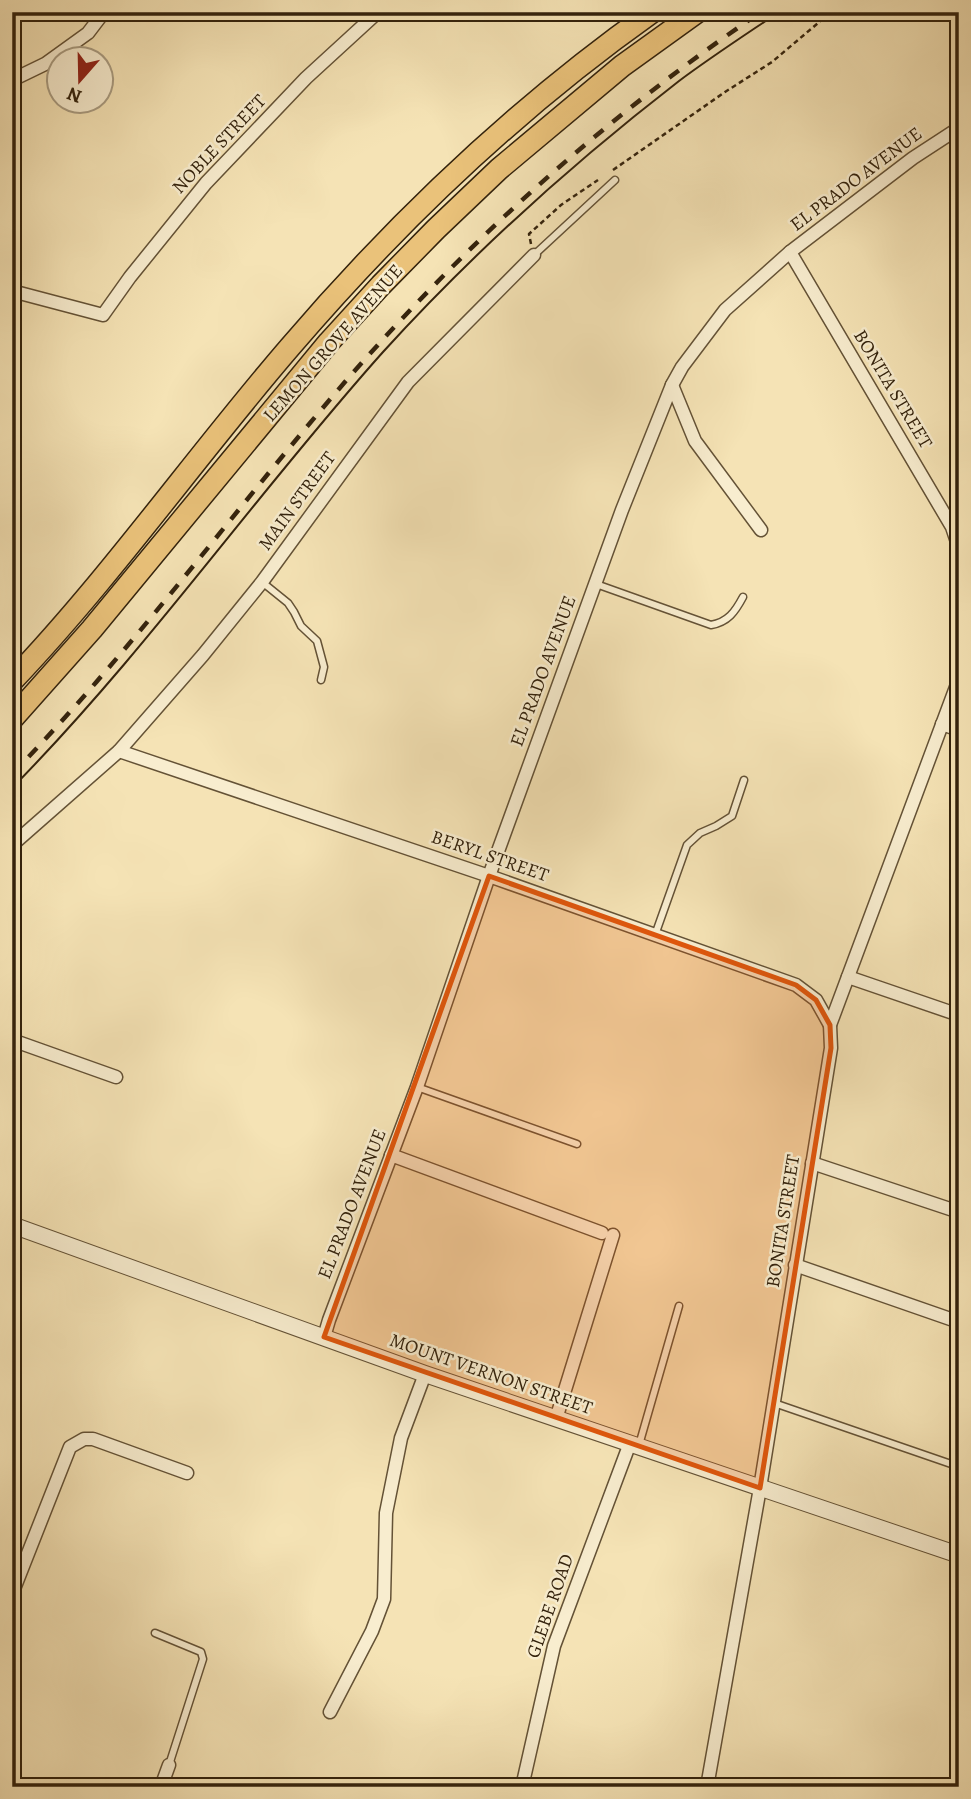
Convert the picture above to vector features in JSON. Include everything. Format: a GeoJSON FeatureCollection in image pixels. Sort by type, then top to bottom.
{"type":"FeatureCollection","features":[{"type":"Feature","properties":{"kind":"main road","name":"LEMON GROVE AVENUE"},"geometry":{"type":"LineString","coordinates":[[12,681],[85,598],[290,347],[352,278],[488,143],[554,87],[652,12]]}},
{"type":"Feature","properties":{"kind":"main road","name":"LEMON GROVE AVENUE"},"geometry":{"type":"LineString","coordinates":[[12,719],[92,629],[330,342],[381,285],[499,169],[622,66],[668,21],[697,12]]}},
{"type":"Feature","properties":{"kind":"main road"},"geometry":{"type":"LineString","coordinates":[[130,543],[150,558]]}},
{"type":"Feature","properties":{"kind":"street"},"geometry":{"type":"LineString","coordinates":[[12,80],[45,64],[88,33],[104,12]]}},
{"type":"Feature","properties":{"kind":"street","name":"NOBLE STREET"},"geometry":{"type":"LineString","coordinates":[[14,292],[103,315],[130,276],[206,183],[306,78],[378,12]]}},
{"type":"Feature","properties":{"kind":"street","name":"EL PRADO AVENUE"},"geometry":{"type":"LineString","coordinates":[[324,1337],[417,1087],[489,876],[672,384],[724,310],[790,253],[913,158],[959,128]]}},
{"type":"Feature","properties":{"kind":"street","name":"BONITA STREET"},"geometry":{"type":"LineString","coordinates":[[790,253],[952,527],[959,548]]}},
{"type":"Feature","properties":{"kind":"street","name":"MAIN STREET"},"geometry":{"type":"LineString","coordinates":[[12,845],[119,751],[203,655],[261,582],[408,382],[534,255]]}},
{"type":"Feature","properties":{"kind":"street"},"geometry":{"type":"LineString","coordinates":[[12,307],[14,292]]}},
{"type":"Feature","properties":{"kind":"street"},"geometry":{"type":"LineString","coordinates":[[672,384],[695,442],[761,530]]}},
{"type":"Feature","properties":{"kind":"street","name":"BONITA STREET"},"geometry":{"type":"LineString","coordinates":[[707,1787],[774,1403],[831,1048],[830,1025],[959,679]]}},
{"type":"Feature","properties":{"kind":"street"},"geometry":{"type":"LineString","coordinates":[[942,724],[959,730]]}},
{"type":"Feature","properties":{"kind":"street","name":"BERYL STREET"},"geometry":{"type":"LineString","coordinates":[[119,751],[489,876],[796,985],[816,1000],[830,1025]]}},
{"type":"Feature","properties":{"kind":"street"},"geometry":{"type":"LineString","coordinates":[[848,976],[959,1015]]}},
{"type":"Feature","properties":{"kind":"street"},"geometry":{"type":"LineString","coordinates":[[12,1040],[116,1077]]}},
{"type":"Feature","properties":{"kind":"street"},"geometry":{"type":"LineString","coordinates":[[391,1155],[607,1233],[556,1419]]}},
{"type":"Feature","properties":{"kind":"street"},"geometry":{"type":"LineString","coordinates":[[812,1163],[959,1212]]}},
{"type":"Feature","properties":{"kind":"street","name":"MOUNT VERNON STREET"},"geometry":{"type":"LineString","coordinates":[[12,1225],[425,1374],[959,1555]]}},
{"type":"Feature","properties":{"kind":"street"},"geometry":{"type":"LineString","coordinates":[[795,1265],[959,1322]]}},
{"type":"Feature","properties":{"kind":"street"},"geometry":{"type":"LineString","coordinates":[[330,1712],[372,1631],[384,1599],[386,1513],[401,1438],[425,1374]]}},
{"type":"Feature","properties":{"kind":"street"},"geometry":{"type":"LineString","coordinates":[[12,1594],[70,1447],[84,1439],[93,1439],[187,1473]]}},
{"type":"Feature","properties":{"kind":"street","name":"GLEBE ROAD"},"geometry":{"type":"LineString","coordinates":[[522,1787],[554,1646],[634,1445]]}},
{"type":"Feature","properties":{"kind":"street"},"geometry":{"type":"LineString","coordinates":[[161,1787],[169,1765]]}},
{"type":"Feature","properties":{"kind":"lane","name":"MAIN STREET"},"geometry":{"type":"LineString","coordinates":[[534,255],[615,180]]}},
{"type":"Feature","properties":{"kind":"lane"},"geometry":{"type":"LineString","coordinates":[[261,582],[288,603],[301,626],[317,641],[324,667],[321,680]]}},
{"type":"Feature","properties":{"kind":"lane"},"geometry":{"type":"LineString","coordinates":[[596,584],[711,625],[721,623],[734,613],[743,597]]}},
{"type":"Feature","properties":{"kind":"lane"},"geometry":{"type":"LineString","coordinates":[[655,935],[687,845],[700,834],[732,816],[744,780]]}},
{"type":"Feature","properties":{"kind":"lane"},"geometry":{"type":"LineString","coordinates":[[417,1087],[577,1143]]}},
{"type":"Feature","properties":{"kind":"lane"},"geometry":{"type":"LineString","coordinates":[[634,1445],[679,1306]]}},
{"type":"Feature","properties":{"kind":"lane"},"geometry":{"type":"LineString","coordinates":[[774,1403],[954,1465]]}},
{"type":"Feature","properties":{"kind":"lane"},"geometry":{"type":"LineString","coordinates":[[155,1633],[201,1651],[203,1659],[169,1765]]}},
{"type":"Feature","properties":{"kind":"path"},"geometry":{"type":"LineString","coordinates":[[534,255],[529,234],[561,205],[772,62],[831,12]]}},
{"type":"Feature","properties":{"kind":"highlighted area"},"geometry":{"type":"Polygon","coordinates":[[[489,876],[796,985],[816,1000],[830,1025],[831,1048],[760,1488],[324,1337],[489,876]]]}},
{"type":"Feature","properties":{"kind":"tram line"},"geometry":{"type":"LineString","coordinates":[[12,788],[155,628],[336,406],[452,279],[562,177],[640,112],[691,72],[779,12]]}},
{"type":"Feature","properties":{"kind":"railway"},"geometry":{"type":"LineString","coordinates":[[12,774],[143,628],[351,375],[445,274],[544,180],[596,136],[649,93],[761,12]]}}]}
